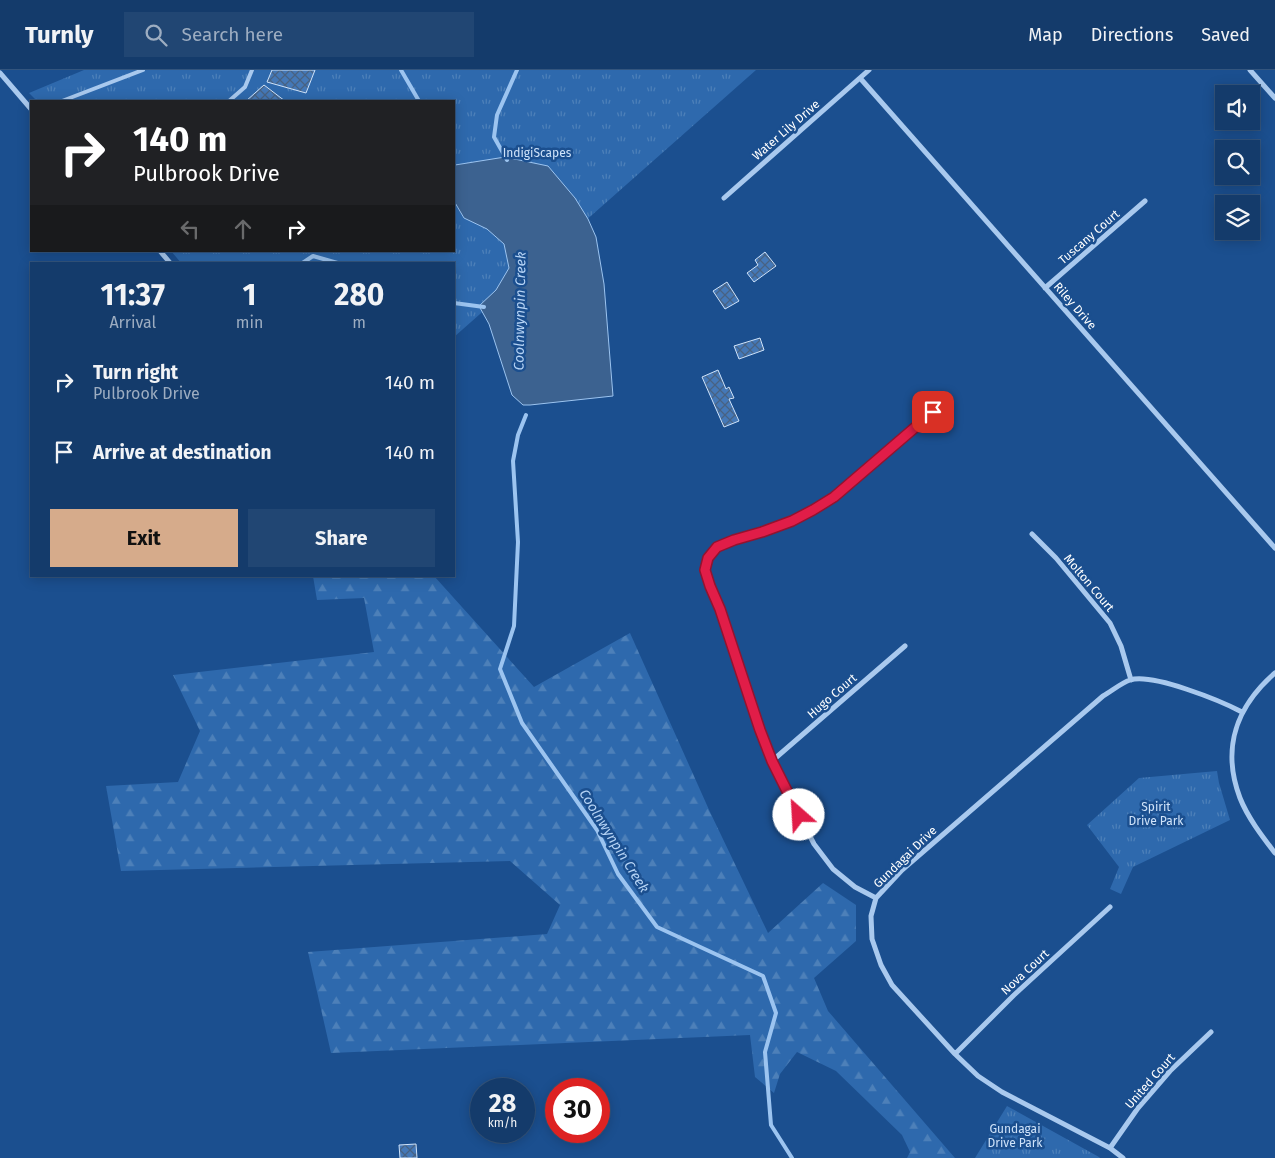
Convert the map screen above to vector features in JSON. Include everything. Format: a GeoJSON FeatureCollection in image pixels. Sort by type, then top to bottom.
{"type":"FeatureCollection","features":[{"type":"Feature","properties":{"kind":"street","name":"Water Lily Drive"},"geometry":{"type":"LineString","coordinates":[[724,198],[869,70]]}},
{"type":"Feature","properties":{"kind":"street"},"geometry":{"type":"LineString","coordinates":[[1250,70],[1275,98]]}},
{"type":"Feature","properties":{"kind":"street"},"geometry":{"type":"LineString","coordinates":[[0,73],[30,108]]}},
{"type":"Feature","properties":{"kind":"street","name":"Riley Drive"},"geometry":{"type":"LineString","coordinates":[[860,78],[1275,548]]}},
{"type":"Feature","properties":{"kind":"street","name":"Tuscany Court"},"geometry":{"type":"LineString","coordinates":[[1045,288],[1146,201]]}},
{"type":"Feature","properties":{"kind":"street"},"geometry":{"type":"LineString","coordinates":[[161,252],[169,262]]}},
{"type":"Feature","properties":{"kind":"street"},"geometry":{"type":"LineString","coordinates":[[876,898],[855,887],[833,869],[814,844],[772,761],[705,570],[708,558],[717,547],[792,521],[834,497],[933,412]]}},
{"type":"Feature","properties":{"kind":"street","name":"Molton Court"},"geometry":{"type":"LineString","coordinates":[[1032,534],[1056,558],[1110,623],[1121,646],[1131,680]]}},
{"type":"Feature","properties":{"kind":"street","name":"Hugo Court"},"geometry":{"type":"LineString","coordinates":[[772,761],[905,646]]}},
{"type":"Feature","properties":{"kind":"street"},"geometry":{"type":"LineString","coordinates":[[1275,672],[1254,693],[1242,712],[1233,745],[1233,772],[1236,786],[1247,812],[1275,853]]}},
{"type":"Feature","properties":{"kind":"street"},"geometry":{"type":"LineString","coordinates":[[1131,680],[1166,683],[1220,701],[1242,712]]}},
{"type":"Feature","properties":{"kind":"street","name":"Gundagai Drive"},"geometry":{"type":"LineString","coordinates":[[1123,1158],[1110,1148],[1002,1092],[978,1076],[955,1054],[892,985],[881,966],[872,939],[871,916],[876,898],[902,870],[1103,696],[1131,680]]}},
{"type":"Feature","properties":{"kind":"street","name":"Nova Court"},"geometry":{"type":"LineString","coordinates":[[955,1054],[1014,994],[1110,907]]}},
{"type":"Feature","properties":{"kind":"street","name":"United Court"},"geometry":{"type":"LineString","coordinates":[[1110,1148],[1138,1108],[1170,1071],[1211,1032]]}},
{"type":"Feature","properties":{"kind":"lane"},"geometry":{"type":"LineString","coordinates":[[65,100],[143,70]]}},
{"type":"Feature","properties":{"kind":"lane"},"geometry":{"type":"LineString","coordinates":[[230,100],[245,87],[252,70]]}},
{"type":"Feature","properties":{"kind":"green space","name":"IndigiScapes"},"geometry":{"type":"Polygon","coordinates":[[[84,70],[756,70],[455,336],[455,262],[180,262],[172,252],[455,252],[455,100],[36,100],[29,93],[84,70]]]}},
{"type":"Feature","properties":{"kind":"green space"},"geometry":{"type":"Polygon","coordinates":[[[313,577],[435,577],[534,687],[630,633],[710,812],[768,933],[823,883],[856,905],[856,941],[814,978],[828,1011],[955,1158],[907,1158],[910,1152],[902,1135],[836,1071],[797,1052],[780,1074],[774,1093],[755,1077],[750,1035],[331,1053],[308,952],[547,934],[560,905],[510,861],[121,871],[106,786],[178,782],[200,731],[173,675],[374,652],[364,598],[317,600],[313,577]]]}},
{"type":"Feature","properties":{"kind":"green space","name":"Spirit Drive Park"},"geometry":{"type":"Polygon","coordinates":[[[1217,771],[1230,820],[1133,867],[1121,894],[1110,889],[1119,867],[1087,825],[1139,778],[1217,771]]]}},
{"type":"Feature","properties":{"kind":"green space","name":"Gundagai Drive Park"},"geometry":{"type":"Polygon","coordinates":[[[1007,1106],[1099,1157],[1100,1158],[975,1158],[1007,1106]]]}},
{"type":"Feature","properties":{"kind":"water"},"geometry":{"type":"Polygon","coordinates":[[[505,157],[548,166],[575,198],[596,237],[604,284],[613,396],[523,405],[512,395],[489,324],[479,306],[496,290],[509,268],[504,244],[487,229],[464,218],[455,203],[455,165],[505,157]]]}},
{"type":"Feature","properties":{"kind":"building"},"geometry":{"type":"Polygon","coordinates":[[[272,70],[315,70],[306,93],[267,82],[272,70]]]}},
{"type":"Feature","properties":{"kind":"building"},"geometry":{"type":"Polygon","coordinates":[[[264,85],[284,100],[247,100],[264,85]]]}},
{"type":"Feature","properties":{"kind":"building"},"geometry":{"type":"Polygon","coordinates":[[[765,252],[776,266],[754,282],[747,273],[758,265],[755,260],[765,252]]]}},
{"type":"Feature","properties":{"kind":"building"},"geometry":{"type":"Polygon","coordinates":[[[727,282],[739,301],[725,309],[713,291],[727,282]]]}},
{"type":"Feature","properties":{"kind":"building"},"geometry":{"type":"Polygon","coordinates":[[[760,338],[764,350],[739,359],[734,346],[760,338]]]}},
{"type":"Feature","properties":{"kind":"building"},"geometry":{"type":"Polygon","coordinates":[[[718,370],[726,389],[729,387],[734,398],[729,399],[739,421],[724,427],[702,377],[718,370]]]}},
{"type":"Feature","properties":{"kind":"building"},"geometry":{"type":"Polygon","coordinates":[[[416,1144],[417,1158],[400,1158],[399,1145],[416,1144]]]}},
{"type":"Feature","properties":{"kind":"waterway","name":"Coolnwynpin Creek"},"geometry":{"type":"LineString","coordinates":[[401,70],[418,100]]}},
{"type":"Feature","properties":{"kind":"waterway","name":"Coolnwynpin Creek"},"geometry":{"type":"LineString","coordinates":[[507,160],[494,137],[497,115],[517,70]]}},
{"type":"Feature","properties":{"kind":"waterway"},"geometry":{"type":"LineString","coordinates":[[304,262],[313,256],[334,262]]}},
{"type":"Feature","properties":{"kind":"waterway"},"geometry":{"type":"LineString","coordinates":[[455,303],[484,307]]}},
{"type":"Feature","properties":{"kind":"waterway","name":"Coolnwynpin Creek"},"geometry":{"type":"LineString","coordinates":[[526,415],[518,435],[513,461],[518,542],[514,626],[500,669],[522,723],[597,830],[618,874],[657,927],[763,976],[776,1013],[765,1052],[771,1125],[792,1158]]}},
{"type":"Feature","properties":{"kind":"route"},"geometry":{"type":"LineString","coordinates":[[799,815],[772,761],[760,730],[738,660],[705,570],[708,558],[717,547],[792,521],[834,497],[933,412]]}}]}
